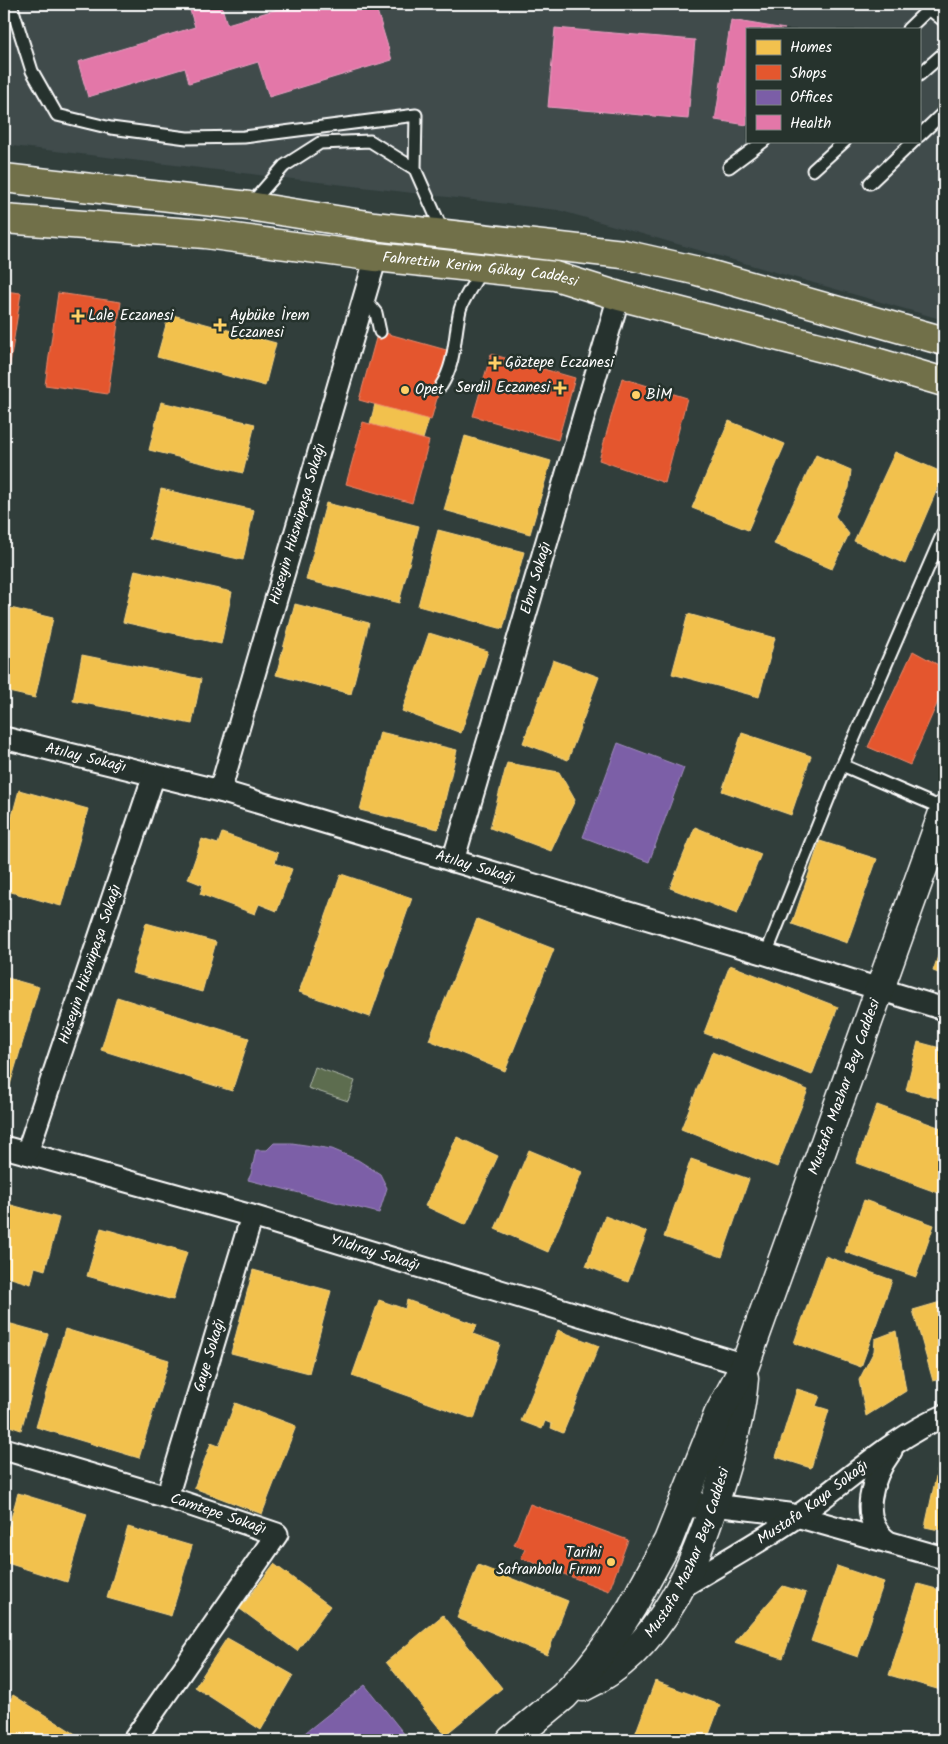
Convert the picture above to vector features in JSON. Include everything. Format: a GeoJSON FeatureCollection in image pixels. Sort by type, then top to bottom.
{"type":"FeatureCollection","features":[{"type":"Feature","properties":{"kind":"main road","name":"Fahrettin Kerim Gökay Caddesi"},"geometry":{"type":"LineString","coordinates":[[4,178],[248,206],[374,226],[623,254],[674,264],[944,341]]}},
{"type":"Feature","properties":{"kind":"main road","name":"Fahrettin Kerim Gökay Caddesi"},"geometry":{"type":"LineString","coordinates":[[4,219],[206,234],[376,257],[555,276],[619,296],[862,358],[944,382]]}},
{"type":"Feature","properties":{"kind":"main road","name":"Mustafa Mazhar Bey Caddesi"},"geometry":{"type":"LineString","coordinates":[[520,1739],[564,1696],[600,1655],[622,1623],[658,1561],[676,1523],[718,1415],[744,1365],[943,817]]}},
{"type":"Feature","properties":{"kind":"main road","name":"Mustafa Mazhar Bey Caddesi"},"geometry":{"type":"LineString","coordinates":[[564,1696],[602,1677],[628,1658],[650,1634],[682,1587],[695,1560],[739,1420],[744,1365]]}},
{"type":"Feature","properties":{"kind":"street","name":"Hüseyin Hüsnüpaşa Sokağı"},"geometry":{"type":"LineString","coordinates":[[220,791],[376,257]]}},
{"type":"Feature","properties":{"kind":"street","name":"Ebru Sokağı"},"geometry":{"type":"LineString","coordinates":[[453,861],[619,296]]}},
{"type":"Feature","properties":{"kind":"street","name":"Atılay Sokağı"},"geometry":{"type":"LineString","coordinates":[[4,738],[220,791],[766,954],[944,1010]]}},
{"type":"Feature","properties":{"kind":"street","name":"Hüseyin Hüsnüpaşa Sokağı"},"geometry":{"type":"LineString","coordinates":[[26,1153],[154,775]]}},
{"type":"Feature","properties":{"kind":"street","name":"Yıldıray Sokağı"},"geometry":{"type":"LineString","coordinates":[[4,1147],[252,1216],[744,1365]]}},
{"type":"Feature","properties":{"kind":"street","name":"Gaye Sokağı"},"geometry":{"type":"LineString","coordinates":[[167,1497],[252,1216]]}},
{"type":"Feature","properties":{"kind":"street","name":"Mustafa Kaya Sokağı"},"geometry":{"type":"LineString","coordinates":[[682,1587],[798,1516],[915,1430],[944,1416]]}},
{"type":"Feature","properties":{"kind":"street"},"geometry":{"type":"LineString","coordinates":[[888,1542],[872,1522],[870,1514],[871,1496],[881,1466],[893,1448],[902,1439]]}},
{"type":"Feature","properties":{"kind":"street","name":"Camtepe Sokağı"},"geometry":{"type":"LineString","coordinates":[[4,1449],[167,1497],[278,1534],[134,1740]]}},
{"type":"Feature","properties":{"kind":"street"},"geometry":{"type":"LineString","coordinates":[[676,1523],[682,1512],[691,1506],[714,1504],[798,1516],[944,1558]]}},
{"type":"Feature","properties":{"kind":"lane"},"geometry":{"type":"LineString","coordinates":[[4,6],[11,4],[32,71],[57,115],[110,128],[187,138],[244,137],[416,115],[415,168],[444,234]]}},
{"type":"Feature","properties":{"kind":"lane"},"geometry":{"type":"LineString","coordinates":[[909,28],[932,6],[944,21]]}},
{"type":"Feature","properties":{"kind":"lane"},"geometry":{"type":"LineString","coordinates":[[920,74],[944,53]]}},
{"type":"Feature","properties":{"kind":"lane"},"geometry":{"type":"LineString","coordinates":[[920,135],[944,112]]}},
{"type":"Feature","properties":{"kind":"lane"},"geometry":{"type":"LineString","coordinates":[[248,206],[284,166],[320,143],[370,141],[415,168]]}},
{"type":"Feature","properties":{"kind":"lane"},"geometry":{"type":"LineString","coordinates":[[729,167],[763,142]]}},
{"type":"Feature","properties":{"kind":"lane"},"geometry":{"type":"LineString","coordinates":[[813,170],[844,142]]}},
{"type":"Feature","properties":{"kind":"lane"},"geometry":{"type":"LineString","coordinates":[[870,184],[913,142]]}},
{"type":"Feature","properties":{"kind":"lane"},"geometry":{"type":"LineString","coordinates":[[441,386],[448,375],[460,308],[483,268]]}},
{"type":"Feature","properties":{"kind":"lane"},"geometry":{"type":"LineString","coordinates":[[364,298],[376,313],[380,332]]}},
{"type":"Feature","properties":{"kind":"lane"},"geometry":{"type":"LineString","coordinates":[[766,954],[842,765],[944,531]]}},
{"type":"Feature","properties":{"kind":"lane"},"geometry":{"type":"LineString","coordinates":[[842,765],[943,817]]}},
{"type":"Feature","properties":{"kind":"shaded area"},"geometry":{"type":"Polygon","coordinates":[[[4,4],[944,4],[944,320],[558,210],[4,145],[4,4]]]}},
{"type":"Feature","properties":{"kind":"green space"},"geometry":{"type":"Polygon","coordinates":[[[315,1067],[355,1081],[348,1101],[308,1088],[315,1067]]]}},
{"type":"Feature","properties":{"kind":"building: Homes"},"geometry":{"type":"Polygon","coordinates":[[[169,314],[276,343],[265,386],[157,357],[169,314]]]}},
{"type":"Feature","properties":{"kind":"building: Homes"},"geometry":{"type":"Polygon","coordinates":[[[161,402],[255,424],[243,473],[149,450],[161,402]]]}},
{"type":"Feature","properties":{"kind":"building: Homes"},"geometry":{"type":"Polygon","coordinates":[[[375,404],[429,419],[423,439],[370,424],[375,404]]]}},
{"type":"Feature","properties":{"kind":"building: Homes"},"geometry":{"type":"Polygon","coordinates":[[[729,421],[785,444],[748,530],[692,508],[729,421]]]}},
{"type":"Feature","properties":{"kind":"building: Homes"},"geometry":{"type":"Polygon","coordinates":[[[465,436],[551,461],[530,534],[444,510],[465,436]]]}},
{"type":"Feature","properties":{"kind":"building: Homes"},"geometry":{"type":"Polygon","coordinates":[[[895,452],[944,473],[905,564],[854,541],[895,452]]]}},
{"type":"Feature","properties":{"kind":"building: Homes"},"geometry":{"type":"Polygon","coordinates":[[[816,455],[851,470],[849,488],[835,516],[849,534],[832,569],[774,544],[816,455]]]}},
{"type":"Feature","properties":{"kind":"building: Homes"},"geometry":{"type":"Polygon","coordinates":[[[161,489],[254,510],[243,560],[149,539],[161,489]]]}},
{"type":"Feature","properties":{"kind":"building: Homes"},"geometry":{"type":"Polygon","coordinates":[[[326,503],[419,526],[399,603],[306,580],[326,503]]]}},
{"type":"Feature","properties":{"kind":"building: Homes"},"geometry":{"type":"Polygon","coordinates":[[[438,530],[524,552],[503,629],[418,606],[438,530]]]}},
{"type":"Feature","properties":{"kind":"building: Homes"},"geometry":{"type":"Polygon","coordinates":[[[135,570],[232,592],[221,644],[123,622],[135,570]]]}},
{"type":"Feature","properties":{"kind":"building: Homes"},"geometry":{"type":"Polygon","coordinates":[[[295,604],[369,623],[351,694],[276,675],[295,604]]]}},
{"type":"Feature","properties":{"kind":"building: Homes"},"geometry":{"type":"Polygon","coordinates":[[[6,607],[53,618],[35,698],[4,691],[4,618],[6,607]]]}},
{"type":"Feature","properties":{"kind":"building: Homes"},"geometry":{"type":"Polygon","coordinates":[[[688,614],[775,638],[759,697],[672,674],[688,614]]]}},
{"type":"Feature","properties":{"kind":"building: Homes"},"geometry":{"type":"Polygon","coordinates":[[[429,633],[488,651],[461,733],[402,711],[429,633]]]}},
{"type":"Feature","properties":{"kind":"building: Homes"},"geometry":{"type":"Polygon","coordinates":[[[82,655],[201,679],[192,724],[73,701],[82,655]]]}},
{"type":"Feature","properties":{"kind":"building: Homes"},"geometry":{"type":"Polygon","coordinates":[[[553,660],[599,677],[568,760],[523,743],[553,660]]]}},
{"type":"Feature","properties":{"kind":"building: Homes"},"geometry":{"type":"Polygon","coordinates":[[[380,732],[457,750],[438,829],[360,810],[380,732]]]}},
{"type":"Feature","properties":{"kind":"building: Homes"},"geometry":{"type":"Polygon","coordinates":[[[742,733],[811,756],[791,815],[722,791],[742,733]]]}},
{"type":"Feature","properties":{"kind":"building: Homes"},"geometry":{"type":"Polygon","coordinates":[[[507,763],[559,772],[575,800],[551,851],[490,828],[507,763]]]}},
{"type":"Feature","properties":{"kind":"building: Homes"},"geometry":{"type":"Polygon","coordinates":[[[19,790],[88,809],[61,906],[4,890],[4,846],[19,790]]]}},
{"type":"Feature","properties":{"kind":"building: Homes"},"geometry":{"type":"Polygon","coordinates":[[[695,827],[761,854],[737,914],[670,888],[695,827]]]}},
{"type":"Feature","properties":{"kind":"building: Homes"},"geometry":{"type":"Polygon","coordinates":[[[222,833],[278,853],[275,863],[292,869],[277,911],[259,904],[255,914],[200,894],[203,885],[188,879],[202,839],[218,844],[222,833]]]}},
{"type":"Feature","properties":{"kind":"building: Homes"},"geometry":{"type":"Polygon","coordinates":[[[820,841],[877,859],[847,943],[792,924],[820,841]]]}},
{"type":"Feature","properties":{"kind":"building: Homes"},"geometry":{"type":"Polygon","coordinates":[[[341,874],[412,898],[370,1017],[299,992],[341,874]]]}},
{"type":"Feature","properties":{"kind":"building: Homes"},"geometry":{"type":"Polygon","coordinates":[[[477,919],[554,949],[505,1071],[429,1040],[477,919]]]}},
{"type":"Feature","properties":{"kind":"building: Homes"},"geometry":{"type":"Polygon","coordinates":[[[146,923],[216,942],[202,992],[132,973],[146,923]]]}},
{"type":"Feature","properties":{"kind":"building: Homes"},"geometry":{"type":"Polygon","coordinates":[[[944,938],[944,975],[933,971],[944,938]]]}},
{"type":"Feature","properties":{"kind":"building: Homes"},"geometry":{"type":"Polygon","coordinates":[[[730,965],[838,1007],[812,1075],[704,1033],[730,965]]]}},
{"type":"Feature","properties":{"kind":"building: Homes"},"geometry":{"type":"Polygon","coordinates":[[[4,977],[39,987],[4,1105],[4,977]]]}},
{"type":"Feature","properties":{"kind":"building: Homes"},"geometry":{"type":"Polygon","coordinates":[[[117,997],[249,1038],[232,1091],[101,1050],[117,997]]]}},
{"type":"Feature","properties":{"kind":"building: Homes"},"geometry":{"type":"Polygon","coordinates":[[[918,1042],[944,1049],[944,1100],[906,1090],[918,1042]]]}},
{"type":"Feature","properties":{"kind":"building: Homes"},"geometry":{"type":"Polygon","coordinates":[[[712,1052],[808,1090],[777,1167],[681,1129],[712,1052]]]}},
{"type":"Feature","properties":{"kind":"building: Homes"},"geometry":{"type":"Polygon","coordinates":[[[877,1105],[944,1129],[944,1195],[856,1163],[877,1105]]]}},
{"type":"Feature","properties":{"kind":"building: Homes"},"geometry":{"type":"Polygon","coordinates":[[[457,1137],[498,1156],[466,1225],[425,1206],[457,1137]]]}},
{"type":"Feature","properties":{"kind":"building: Homes"},"geometry":{"type":"Polygon","coordinates":[[[529,1150],[582,1172],[548,1252],[495,1229],[529,1150]]]}},
{"type":"Feature","properties":{"kind":"building: Homes"},"geometry":{"type":"Polygon","coordinates":[[[691,1159],[749,1179],[722,1257],[664,1237],[691,1159]]]}},
{"type":"Feature","properties":{"kind":"building: Homes"},"geometry":{"type":"Polygon","coordinates":[[[864,1200],[934,1225],[916,1277],[845,1252],[864,1200]]]}},
{"type":"Feature","properties":{"kind":"building: Homes"},"geometry":{"type":"Polygon","coordinates":[[[4,1203],[59,1218],[45,1270],[35,1267],[31,1284],[4,1276],[4,1203]]]}},
{"type":"Feature","properties":{"kind":"building: Homes"},"geometry":{"type":"Polygon","coordinates":[[[605,1216],[647,1232],[628,1282],[586,1266],[605,1216]]]}},
{"type":"Feature","properties":{"kind":"building: Homes"},"geometry":{"type":"Polygon","coordinates":[[[101,1228],[187,1252],[173,1300],[87,1276],[101,1228]]]}},
{"type":"Feature","properties":{"kind":"building: Homes"},"geometry":{"type":"Polygon","coordinates":[[[825,1256],[892,1280],[861,1367],[794,1343],[825,1256]]]}},
{"type":"Feature","properties":{"kind":"building: Homes"},"geometry":{"type":"Polygon","coordinates":[[[253,1270],[331,1291],[309,1373],[231,1353],[253,1270]]]}},
{"type":"Feature","properties":{"kind":"building: Homes"},"geometry":{"type":"Polygon","coordinates":[[[379,1300],[405,1309],[407,1300],[477,1325],[473,1334],[500,1344],[474,1419],[352,1376],[379,1300]]]}},
{"type":"Feature","properties":{"kind":"building: Homes"},"geometry":{"type":"Polygon","coordinates":[[[944,1301],[944,1378],[933,1381],[913,1310],[944,1301]]]}},
{"type":"Feature","properties":{"kind":"building: Homes"},"geometry":{"type":"Polygon","coordinates":[[[4,1322],[48,1334],[21,1430],[4,1424],[4,1322]]]}},
{"type":"Feature","properties":{"kind":"building: Homes"},"geometry":{"type":"Polygon","coordinates":[[[65,1329],[169,1360],[139,1458],[36,1427],[65,1329]]]}},
{"type":"Feature","properties":{"kind":"building: Homes"},"geometry":{"type":"Polygon","coordinates":[[[558,1330],[599,1346],[563,1433],[551,1428],[552,1424],[545,1421],[542,1429],[521,1421],[558,1330]]]}},
{"type":"Feature","properties":{"kind":"building: Homes"},"geometry":{"type":"Polygon","coordinates":[[[896,1331],[906,1391],[866,1416],[859,1380],[874,1351],[875,1339],[896,1331]]]}},
{"type":"Feature","properties":{"kind":"building: Homes"},"geometry":{"type":"Polygon","coordinates":[[[797,1389],[820,1396],[816,1406],[829,1410],[811,1468],[776,1457],[797,1389]]]}},
{"type":"Feature","properties":{"kind":"building: Homes"},"geometry":{"type":"Polygon","coordinates":[[[235,1403],[296,1426],[262,1514],[194,1488],[211,1443],[219,1446],[235,1403]]]}},
{"type":"Feature","properties":{"kind":"building: Homes"},"geometry":{"type":"Polygon","coordinates":[[[940,1458],[944,1459],[944,1531],[925,1527],[940,1458]]]}},
{"type":"Feature","properties":{"kind":"building: Homes"},"geometry":{"type":"Polygon","coordinates":[[[18,1493],[87,1514],[67,1582],[4,1562],[4,1543],[18,1493]]]}},
{"type":"Feature","properties":{"kind":"building: Homes"},"geometry":{"type":"Polygon","coordinates":[[[128,1527],[192,1546],[171,1616],[107,1598],[128,1527]]]}},
{"type":"Feature","properties":{"kind":"building: Homes"},"geometry":{"type":"Polygon","coordinates":[[[274,1564],[330,1606],[297,1651],[240,1609],[274,1564]]]}},
{"type":"Feature","properties":{"kind":"building: Homes"},"geometry":{"type":"Polygon","coordinates":[[[478,1565],[568,1601],[547,1655],[457,1618],[478,1565]]]}},
{"type":"Feature","properties":{"kind":"building: Homes"},"geometry":{"type":"Polygon","coordinates":[[[837,1566],[884,1582],[858,1657],[811,1641],[837,1566]]]}},
{"type":"Feature","properties":{"kind":"building: Homes"},"geometry":{"type":"Polygon","coordinates":[[[918,1584],[944,1591],[944,1691],[889,1675],[918,1584]]]}},
{"type":"Feature","properties":{"kind":"building: Homes"},"geometry":{"type":"Polygon","coordinates":[[[783,1586],[806,1593],[783,1658],[734,1642],[783,1586]]]}},
{"type":"Feature","properties":{"kind":"building: Homes"},"geometry":{"type":"Polygon","coordinates":[[[443,1615],[502,1688],[445,1735],[386,1662],[443,1615]]]}},
{"type":"Feature","properties":{"kind":"building: Homes"},"geometry":{"type":"Polygon","coordinates":[[[227,1638],[293,1675],[261,1730],[195,1687],[227,1638]]]}},
{"type":"Feature","properties":{"kind":"building: Homes"},"geometry":{"type":"Polygon","coordinates":[[[655,1681],[720,1705],[707,1740],[633,1740],[655,1681]]]}},
{"type":"Feature","properties":{"kind":"building: Homes"},"geometry":{"type":"Polygon","coordinates":[[[13,1695],[85,1740],[4,1740],[4,1709],[13,1695]]]}},
{"type":"Feature","properties":{"kind":"building: Shops"},"geometry":{"type":"Polygon","coordinates":[[[4,291],[21,293],[5,396],[4,396],[4,291]]]}},
{"type":"Feature","properties":{"kind":"building: Shops"},"geometry":{"type":"Polygon","coordinates":[[[58,293],[121,302],[108,394],[45,385],[58,293]]]}},
{"type":"Feature","properties":{"kind":"building: Shops"},"geometry":{"type":"Polygon","coordinates":[[[378,331],[450,351],[431,420],[359,400],[378,331]]]}},
{"type":"Feature","properties":{"kind":"building: Shops"},"geometry":{"type":"Polygon","coordinates":[[[491,354],[575,378],[558,440],[473,416],[491,354]]]}},
{"type":"Feature","properties":{"kind":"building: Shops"},"geometry":{"type":"Polygon","coordinates":[[[622,378],[687,398],[665,483],[599,460],[622,378]]]}},
{"type":"Feature","properties":{"kind":"building: Shops"},"geometry":{"type":"Polygon","coordinates":[[[363,422],[429,441],[412,503],[346,484],[363,422]]]}},
{"type":"Feature","properties":{"kind":"building: Shops"},"geometry":{"type":"Polygon","coordinates":[[[913,651],[944,668],[944,688],[910,765],[868,747],[913,651]]]}},
{"type":"Feature","properties":{"kind":"building: Shops"},"geometry":{"type":"Polygon","coordinates":[[[530,1504],[628,1540],[609,1591],[521,1558],[525,1549],[514,1545],[530,1504]]]}},
{"type":"Feature","properties":{"kind":"building: Offices"},"geometry":{"type":"Polygon","coordinates":[[[618,743],[684,768],[649,862],[583,837],[618,743]]]}},
{"type":"Feature","properties":{"kind":"building: Offices"},"geometry":{"type":"Polygon","coordinates":[[[274,1143],[292,1143],[332,1149],[358,1160],[380,1174],[387,1188],[379,1213],[248,1180],[256,1150],[267,1150],[274,1143]]]}},
{"type":"Feature","properties":{"kind":"building: Offices"},"geometry":{"type":"Polygon","coordinates":[[[365,1685],[409,1740],[305,1740],[301,1736],[365,1685]]]}},
{"type":"Feature","properties":{"kind":"building: Health"},"geometry":{"type":"Polygon","coordinates":[[[188,4],[221,4],[227,24],[295,4],[375,4],[392,60],[269,97],[258,62],[189,83],[185,68],[88,97],[78,62],[195,27],[188,4]]]}},
{"type":"Feature","properties":{"kind":"building: Health"},"geometry":{"type":"Polygon","coordinates":[[[731,20],[779,28],[746,28],[746,125],[715,120],[731,20]]]}},
{"type":"Feature","properties":{"kind":"building: Health"},"geometry":{"type":"Polygon","coordinates":[[[555,28],[695,40],[688,119],[548,107],[555,28]]]}},
{"type":"Feature","properties":{"kind":"place","name":"Lale Eczanesi"},"geometry":{"type":"Point","coordinates":[78,316]}},
{"type":"Feature","properties":{"kind":"place","name":"Aybüke İrem Eczanesi"},"geometry":{"type":"Point","coordinates":[220,325]}},
{"type":"Feature","properties":{"kind":"place","name":"Göztepe Eczanesi"},"geometry":{"type":"Point","coordinates":[495,363]}},
{"type":"Feature","properties":{"kind":"place","name":"Serdil Eczanesi"},"geometry":{"type":"Point","coordinates":[560,388]}},
{"type":"Feature","properties":{"kind":"place","name":"Opet"},"geometry":{"type":"Point","coordinates":[405,390]}},
{"type":"Feature","properties":{"kind":"place","name":"BİM"},"geometry":{"type":"Point","coordinates":[636,395]}},
{"type":"Feature","properties":{"kind":"place","name":"Tarihi Safranbolu Fırını"},"geometry":{"type":"Point","coordinates":[611,1562]}}]}
